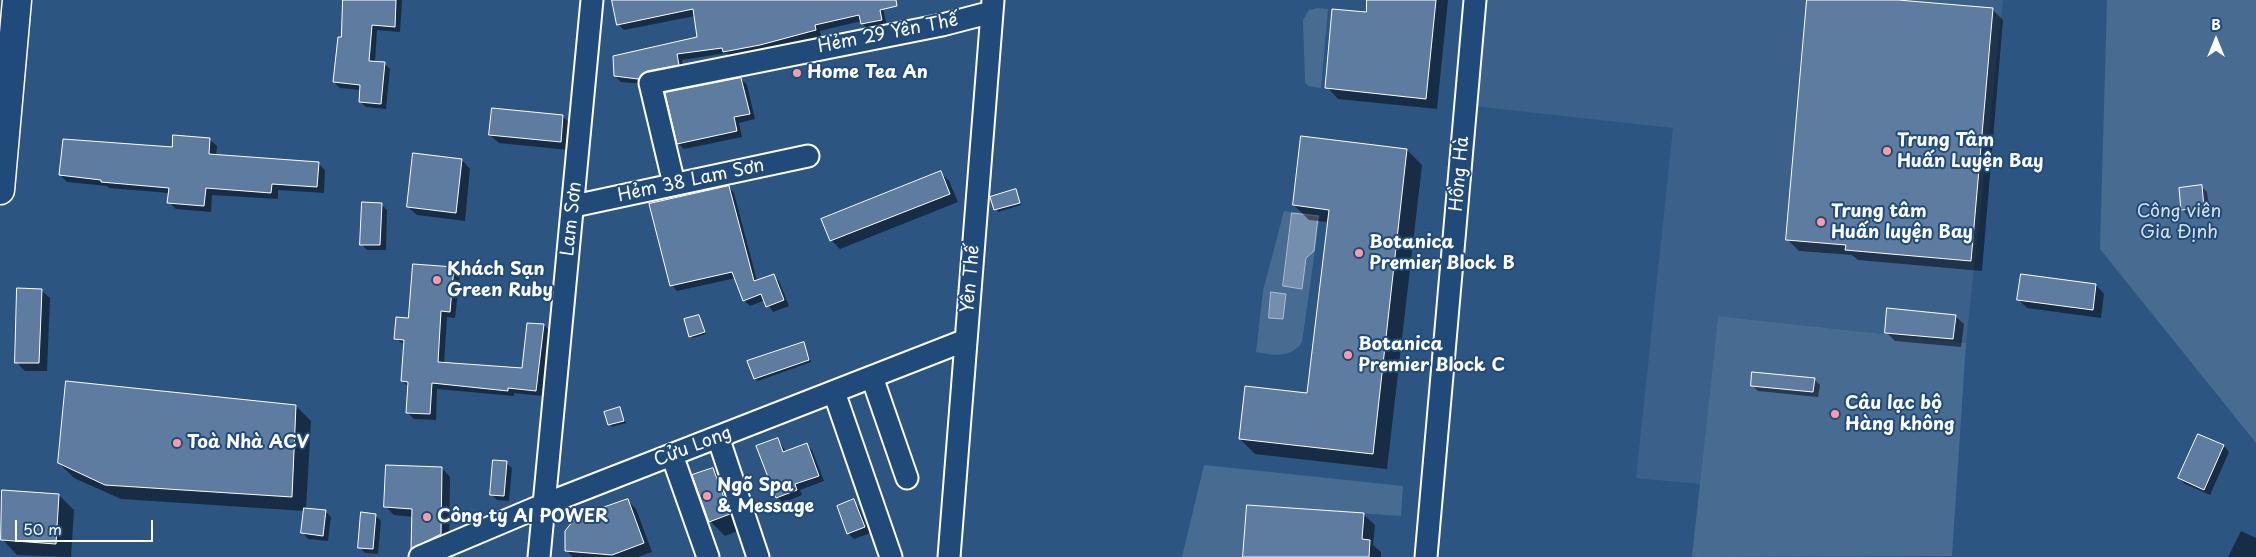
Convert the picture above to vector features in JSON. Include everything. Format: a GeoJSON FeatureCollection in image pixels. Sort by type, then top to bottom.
{"type":"FeatureCollection","features":[{"type":"Feature","properties":{"kind":"main road"},"geometry":{"type":"LineString","coordinates":[[0,190],[17,0]]}},
{"type":"Feature","properties":{"kind":"street","name":"Lam Sơn"},"geometry":{"type":"LineString","coordinates":[[539,557],[574,206],[592,0]]}},
{"type":"Feature","properties":{"kind":"street","name":"Hồng Hà"},"geometry":{"type":"LineString","coordinates":[[1426,557],[1475,0]]}},
{"type":"Feature","properties":{"kind":"street","name":"Hẻm 29 Yên Thế"},"geometry":{"type":"LineString","coordinates":[[674,184],[650,83],[942,25],[993,6]]}},
{"type":"Feature","properties":{"kind":"street","name":"Yên Thế"},"geometry":{"type":"LineString","coordinates":[[949,557],[955,460],[993,6]]}},
{"type":"Feature","properties":{"kind":"street","name":"Hẻm 38 Lam Sơn"},"geometry":{"type":"LineString","coordinates":[[574,206],[808,156]]}},
{"type":"Feature","properties":{"kind":"street","name":"Cửu Long"},"geometry":{"type":"LineString","coordinates":[[420,557],[543,505],[966,340]]}},
{"type":"Feature","properties":{"kind":"street"},"geometry":{"type":"LineString","coordinates":[[872,377],[907,478]]}},
{"type":"Feature","properties":{"kind":"street"},"geometry":{"type":"LineString","coordinates":[[834,392],[890,557]]}},
{"type":"Feature","properties":{"kind":"street"},"geometry":{"type":"LineString","coordinates":[[718,437],[758,557]]}},
{"type":"Feature","properties":{"kind":"street"},"geometry":{"type":"LineString","coordinates":[[672,455],[708,557]]}},
{"type":"Feature","properties":{"kind":"shaded area","name":"Trung tâm Huấn luyện Bay"},"geometry":{"type":"Polygon","coordinates":[[[1483,0],[2003,0],[1966,343],[1718,316],[1700,484],[1636,478],[1673,128],[1472,106],[1483,0]]]}},
{"type":"Feature","properties":{"kind":"shaded area"},"geometry":{"type":"Polygon","coordinates":[[[1292,213],[1318,216],[1314,251],[1306,258],[1302,289],[1283,286],[1292,213]]]}},
{"type":"Feature","properties":{"kind":"shaded area"},"geometry":{"type":"Polygon","coordinates":[[[1271,292],[1286,294],[1283,319],[1269,318],[1271,292]]]}},
{"type":"Feature","properties":{"kind":"green space","name":"Công viên Gia Định"},"geometry":{"type":"Polygon","coordinates":[[[2107,0],[2256,0],[2256,443],[2100,249],[2107,0]]]}},
{"type":"Feature","properties":{"kind":"green space"},"geometry":{"type":"Polygon","coordinates":[[[1317,8],[1328,9],[1321,88],[1308,86],[1305,82],[1303,20],[1309,10],[1317,8]]]}},
{"type":"Feature","properties":{"kind":"green space"},"geometry":{"type":"Polygon","coordinates":[[[1284,211],[1320,215],[1302,342],[1293,351],[1275,355],[1256,352],[1263,291],[1284,211]]]}},
{"type":"Feature","properties":{"kind":"green space","name":"Câu lạc bộ Hàng không"},"geometry":{"type":"Polygon","coordinates":[[[1718,316],[1966,343],[1952,556],[1692,557],[1718,316]]]}},
{"type":"Feature","properties":{"kind":"green space"},"geometry":{"type":"Polygon","coordinates":[[[1204,465],[1403,486],[1401,516],[1247,505],[1243,557],[1182,557],[1204,465]]]}},
{"type":"Feature","properties":{"kind":"building"},"geometry":{"type":"Polygon","coordinates":[[[343,0],[396,0],[395,27],[372,25],[369,61],[385,62],[381,104],[359,102],[360,85],[333,82],[338,37],[341,37],[343,0]]]}},
{"type":"Feature","properties":{"kind":"building"},"geometry":{"type":"Polygon","coordinates":[[[612,0],[896,0],[897,6],[880,10],[882,20],[861,24],[859,15],[815,25],[816,30],[760,45],[723,52],[722,48],[677,54],[679,65],[647,71],[638,79],[614,76],[613,56],[697,37],[693,9],[617,25],[612,0]]]}},
{"type":"Feature","properties":{"kind":"building"},"geometry":{"type":"Polygon","coordinates":[[[1367,0],[1436,0],[1426,99],[1325,88],[1332,9],[1366,12],[1367,0]]]}},
{"type":"Feature","properties":{"kind":"building","name":"Trung Tâm Huấn Luyện Bay"},"geometry":{"type":"Polygon","coordinates":[[[1807,0],[1898,0],[1993,8],[1971,261],[1845,250],[1846,245],[1786,240],[1807,0]]]}},
{"type":"Feature","properties":{"kind":"building"},"geometry":{"type":"Polygon","coordinates":[[[741,78],[750,114],[734,117],[737,131],[677,144],[665,93],[741,78]]]}},
{"type":"Feature","properties":{"kind":"building"},"geometry":{"type":"Polygon","coordinates":[[[492,108],[563,115],[561,142],[489,135],[492,108]]]}},
{"type":"Feature","properties":{"kind":"building"},"geometry":{"type":"Polygon","coordinates":[[[173,135],[210,138],[209,154],[319,162],[317,187],[272,184],[271,193],[206,188],[204,206],[167,203],[169,188],[101,182],[101,180],[59,175],[63,139],[172,147],[173,135]]]}},
{"type":"Feature","properties":{"kind":"building"},"geometry":{"type":"Polygon","coordinates":[[[1301,136],[1407,149],[1373,454],[1239,439],[1245,386],[1307,393],[1329,210],[1293,205],[1301,136]]]}},
{"type":"Feature","properties":{"kind":"building"},"geometry":{"type":"Polygon","coordinates":[[[413,153],[462,159],[456,213],[407,207],[413,153]]]}},
{"type":"Feature","properties":{"kind":"building"},"geometry":{"type":"Polygon","coordinates":[[[941,171],[950,194],[830,241],[821,219],[941,171]]]}},
{"type":"Feature","properties":{"kind":"building"},"geometry":{"type":"Polygon","coordinates":[[[2202,185],[2204,208],[2181,210],[2179,188],[2202,185]]]}},
{"type":"Feature","properties":{"kind":"building"},"geometry":{"type":"Polygon","coordinates":[[[729,186],[754,281],[774,274],[784,300],[766,307],[761,294],[743,301],[732,272],[670,286],[649,204],[729,186]]]}},
{"type":"Feature","properties":{"kind":"building"},"geometry":{"type":"Polygon","coordinates":[[[1016,189],[1020,203],[994,210],[990,197],[1016,189]]]}},
{"type":"Feature","properties":{"kind":"building"},"geometry":{"type":"Polygon","coordinates":[[[362,202],[382,203],[380,245],[360,245],[362,202]]]}},
{"type":"Feature","properties":{"kind":"building"},"geometry":{"type":"Polygon","coordinates":[[[413,264],[454,267],[450,312],[441,311],[438,362],[522,368],[527,323],[544,324],[536,391],[508,388],[508,391],[432,383],[430,414],[406,413],[408,382],[401,381],[404,340],[394,339],[396,317],[408,318],[413,264]]]}},
{"type":"Feature","properties":{"kind":"building"},"geometry":{"type":"Polygon","coordinates":[[[2021,274],[2096,284],[2093,310],[2017,300],[2021,274]]]}},
{"type":"Feature","properties":{"kind":"building"},"geometry":{"type":"Polygon","coordinates":[[[17,288],[42,289],[39,363],[15,363],[17,288]]]}},
{"type":"Feature","properties":{"kind":"building"},"geometry":{"type":"Polygon","coordinates":[[[1887,308],[1956,315],[1953,339],[1885,333],[1887,308]]]}},
{"type":"Feature","properties":{"kind":"building"},"geometry":{"type":"Polygon","coordinates":[[[699,315],[705,332],[689,337],[684,319],[699,315]]]}},
{"type":"Feature","properties":{"kind":"building"},"geometry":{"type":"Polygon","coordinates":[[[804,342],[809,360],[754,379],[747,361],[804,342]]]}},
{"type":"Feature","properties":{"kind":"building"},"geometry":{"type":"Polygon","coordinates":[[[1752,372],[1815,378],[1813,392],[1751,386],[1752,372]]]}},
{"type":"Feature","properties":{"kind":"building","name":"Toà Nhà ACV"},"geometry":{"type":"Polygon","coordinates":[[[66,381],[296,405],[292,497],[105,485],[58,463],[66,381]]]}},
{"type":"Feature","properties":{"kind":"building"},"geometry":{"type":"Polygon","coordinates":[[[620,407],[624,421],[608,425],[604,412],[620,407]]]}},
{"type":"Feature","properties":{"kind":"building"},"geometry":{"type":"Polygon","coordinates":[[[2198,434],[2224,445],[2204,490],[2178,478],[2198,434]]]}},
{"type":"Feature","properties":{"kind":"building"},"geometry":{"type":"Polygon","coordinates":[[[778,438],[783,452],[807,443],[819,476],[795,484],[797,490],[776,498],[756,446],[778,438]]]}},
{"type":"Feature","properties":{"kind":"building"},"geometry":{"type":"Polygon","coordinates":[[[493,460],[507,461],[504,496],[490,495],[493,460]]]}},
{"type":"Feature","properties":{"kind":"building","name":"Công ty AI POWER"},"geometry":{"type":"Polygon","coordinates":[[[386,465],[442,467],[441,534],[411,549],[412,509],[384,507],[386,465]]]}},
{"type":"Feature","properties":{"kind":"building","name":"Ngõ Spa & Message"},"geometry":{"type":"Polygon","coordinates":[[[713,468],[730,514],[709,522],[692,475],[713,468]]]}},
{"type":"Feature","properties":{"kind":"building"},"geometry":{"type":"Polygon","coordinates":[[[2,490],[59,494],[56,544],[1,540],[2,490]]]}},
{"type":"Feature","properties":{"kind":"building"},"geometry":{"type":"Polygon","coordinates":[[[628,499],[644,543],[612,555],[565,551],[565,531],[576,517],[628,499]]]}},
{"type":"Feature","properties":{"kind":"building"},"geometry":{"type":"Polygon","coordinates":[[[854,499],[865,527],[847,534],[837,506],[854,499]]]}},
{"type":"Feature","properties":{"kind":"building"},"geometry":{"type":"Polygon","coordinates":[[[1247,505],[1364,513],[1362,539],[1370,540],[1369,557],[1243,557],[1247,505]]]}},
{"type":"Feature","properties":{"kind":"building"},"geometry":{"type":"Polygon","coordinates":[[[304,508],[326,510],[323,536],[301,533],[304,508]]]}},
{"type":"Feature","properties":{"kind":"building"},"geometry":{"type":"Polygon","coordinates":[[[361,512],[376,514],[373,549],[358,548],[361,512]]]}},
{"type":"Feature","properties":{"kind":"place","name":"Home Tea An"},"geometry":{"type":"Point","coordinates":[797,73]}},
{"type":"Feature","properties":{"kind":"place","name":"Trung Tâm Huấn Luyện Bay"},"geometry":{"type":"Point","coordinates":[1887,151]}},
{"type":"Feature","properties":{"kind":"place","name":"Trung tâm Huấn luyện Bay"},"geometry":{"type":"Point","coordinates":[1821,222]}},
{"type":"Feature","properties":{"kind":"place","name":"Botanica Premier Block B"},"geometry":{"type":"Point","coordinates":[1359,253]}},
{"type":"Feature","properties":{"kind":"place","name":"Khách Sạn Green Ruby"},"geometry":{"type":"Point","coordinates":[437,280]}},
{"type":"Feature","properties":{"kind":"place","name":"Botanica Premier Block C"},"geometry":{"type":"Point","coordinates":[1348,355]}},
{"type":"Feature","properties":{"kind":"place","name":"Câu lạc bộ Hàng không"},"geometry":{"type":"Point","coordinates":[1835,414]}},
{"type":"Feature","properties":{"kind":"place","name":"Toà Nhà ACV"},"geometry":{"type":"Point","coordinates":[177,443]}},
{"type":"Feature","properties":{"kind":"place","name":"Ngõ Spa & Message"},"geometry":{"type":"Point","coordinates":[707,496]}},
{"type":"Feature","properties":{"kind":"place","name":"Công ty AI POWER"},"geometry":{"type":"Point","coordinates":[427,517]}}]}
